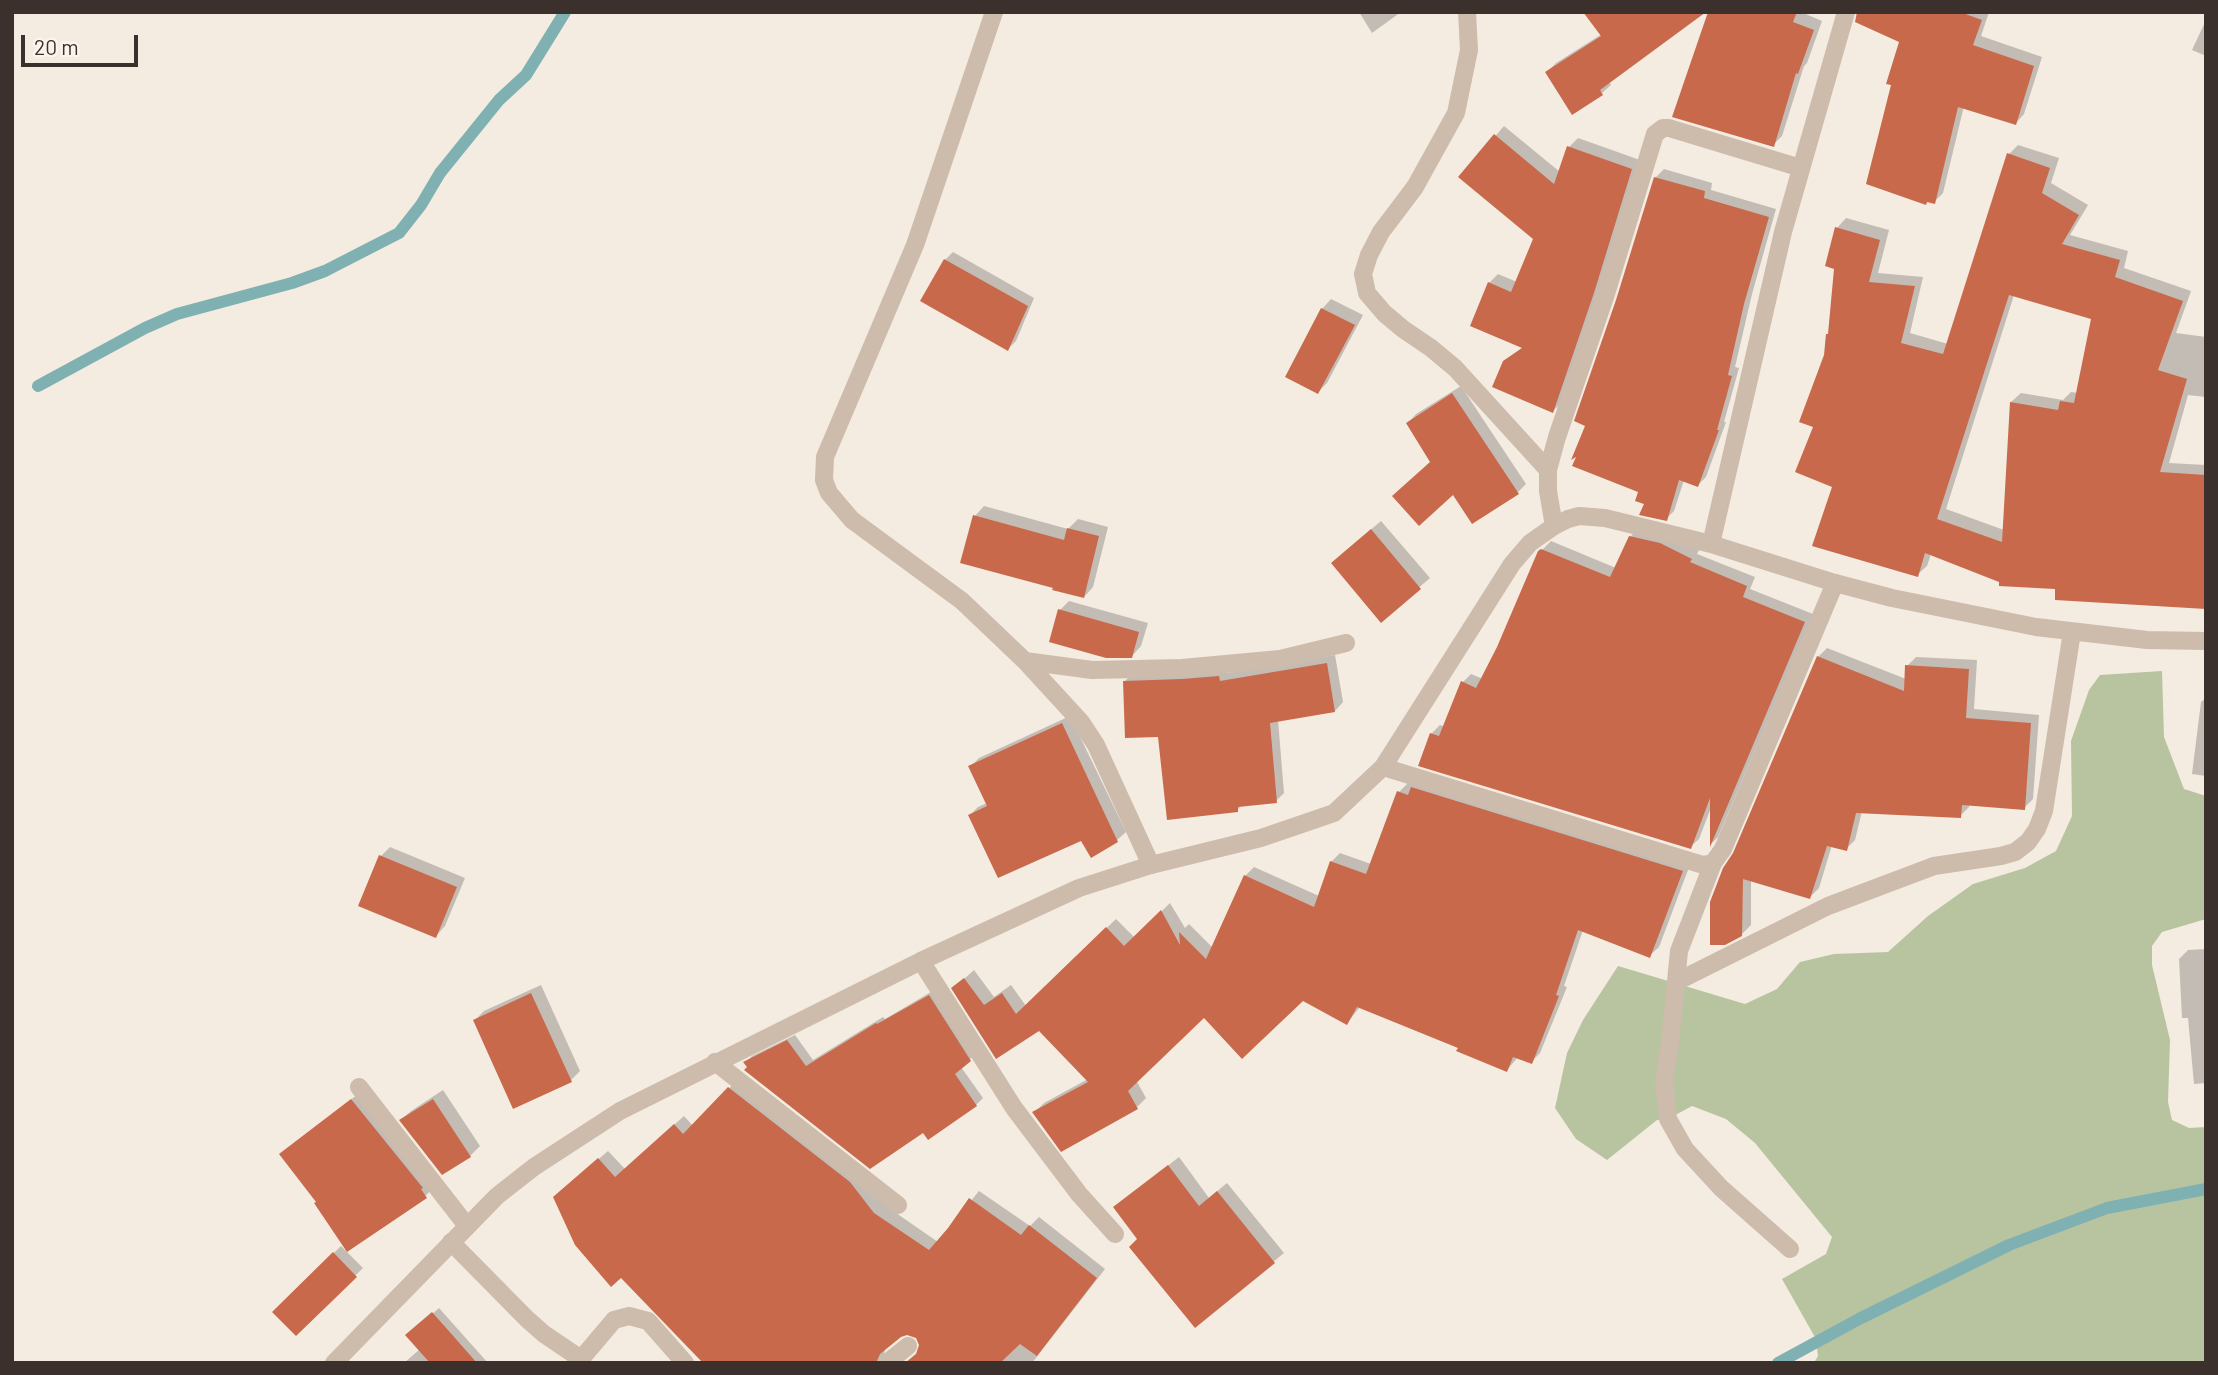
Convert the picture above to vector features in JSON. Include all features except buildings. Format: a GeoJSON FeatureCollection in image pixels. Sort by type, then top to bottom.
{"type":"FeatureCollection","features":[{"type":"Feature","properties":{"kind":"street"},"geometry":{"type":"LineString","coordinates":[[994,12],[915,245],[825,457],[824,480],[829,493],[852,520],[962,601],[1025,661],[1091,734],[1151,865]]}},
{"type":"Feature","properties":{"kind":"street"},"geometry":{"type":"LineString","coordinates":[[1467,12],[1469,50],[1456,113],[1415,187],[1381,232],[1363,274],[1367,293],[1384,313],[1455,369],[1548,470]]}},
{"type":"Feature","properties":{"kind":"street"},"geometry":{"type":"LineString","coordinates":[[1711,544],[1783,232],[1846,12]]}},
{"type":"Feature","properties":{"kind":"street"},"geometry":{"type":"LineString","coordinates":[[1554,526],[1548,491],[1548,470],[1658,131],[1669,128],[1801,168]]}},
{"type":"Feature","properties":{"kind":"street"},"geometry":{"type":"LineString","coordinates":[[334,1363],[497,1196],[534,1167],[620,1111],[920,961],[1079,888],[1151,865],[1261,838],[1324,817],[1345,804],[1383,767],[1512,564],[1530,543],[1568,519],[1579,516],[1605,518],[1711,544],[1892,598],[2072,632],[2147,640],[2206,641]]}},
{"type":"Feature","properties":{"kind":"street"},"geometry":{"type":"LineString","coordinates":[[1790,1249],[1721,1188],[1685,1149],[1668,1119],[1664,1080],[1679,951],[1713,863],[1723,849],[1835,583]]}},
{"type":"Feature","properties":{"kind":"street"},"geometry":{"type":"LineString","coordinates":[[1676,982],[1828,906],[1934,866],[2001,856],[2015,852],[2028,842],[2044,811],[2072,632]]}},
{"type":"Feature","properties":{"kind":"street"},"geometry":{"type":"LineString","coordinates":[[1025,661],[1092,670],[1182,668],[1280,659],[1346,643]]}},
{"type":"Feature","properties":{"kind":"street"},"geometry":{"type":"LineString","coordinates":[[1383,767],[1703,865],[1713,863]]}},
{"type":"Feature","properties":{"kind":"street"},"geometry":{"type":"LineString","coordinates":[[920,961],[1014,1108],[1079,1194],[1115,1234]]}},
{"type":"Feature","properties":{"kind":"street"},"geometry":{"type":"LineString","coordinates":[[715,1062],[898,1205]]}},
{"type":"Feature","properties":{"kind":"street"},"geometry":{"type":"LineString","coordinates":[[359,1087],[467,1226]]}},
{"type":"Feature","properties":{"kind":"street"},"geometry":{"type":"LineString","coordinates":[[451,1242],[527,1319],[579,1361],[614,1320],[629,1316],[648,1321],[685,1363]]}},
{"type":"Feature","properties":{"kind":"street"},"geometry":{"type":"LineString","coordinates":[[887,1363],[908,1346]]}},
{"type":"Feature","properties":{"kind":"green space"},"geometry":{"type":"Polygon","coordinates":[[[2162,671],[2164,737],[2184,789],[2206,796],[2206,919],[2162,932],[2152,946],[2152,965],[2170,1040],[2168,1102],[2172,1120],[2189,1128],[2206,1127],[2206,1363],[1814,1363],[1818,1356],[1816,1339],[1782,1279],[1826,1254],[1832,1237],[1755,1143],[1726,1119],[1692,1106],[1668,1119],[1657,1120],[1607,1160],[1576,1139],[1555,1108],[1567,1053],[1583,1020],[1618,966],[1745,1004],[1777,989],[1800,962],[1834,954],[1888,952],[1928,916],[1973,884],[2025,868],[2056,851],[2072,816],[2071,741],[2089,690],[2100,675],[2162,671]]]}},
{"type":"Feature","properties":{"kind":"waterway"},"geometry":{"type":"LineString","coordinates":[[38,386],[145,328],[177,314],[292,283],[325,271],[399,233],[421,205],[440,173],[499,100],[526,75],[565,12]]}},
{"type":"Feature","properties":{"kind":"waterway"},"geometry":{"type":"LineString","coordinates":[[1778,1363],[1859,1319],[2009,1245],[2107,1208],[2206,1189]]}}]}
